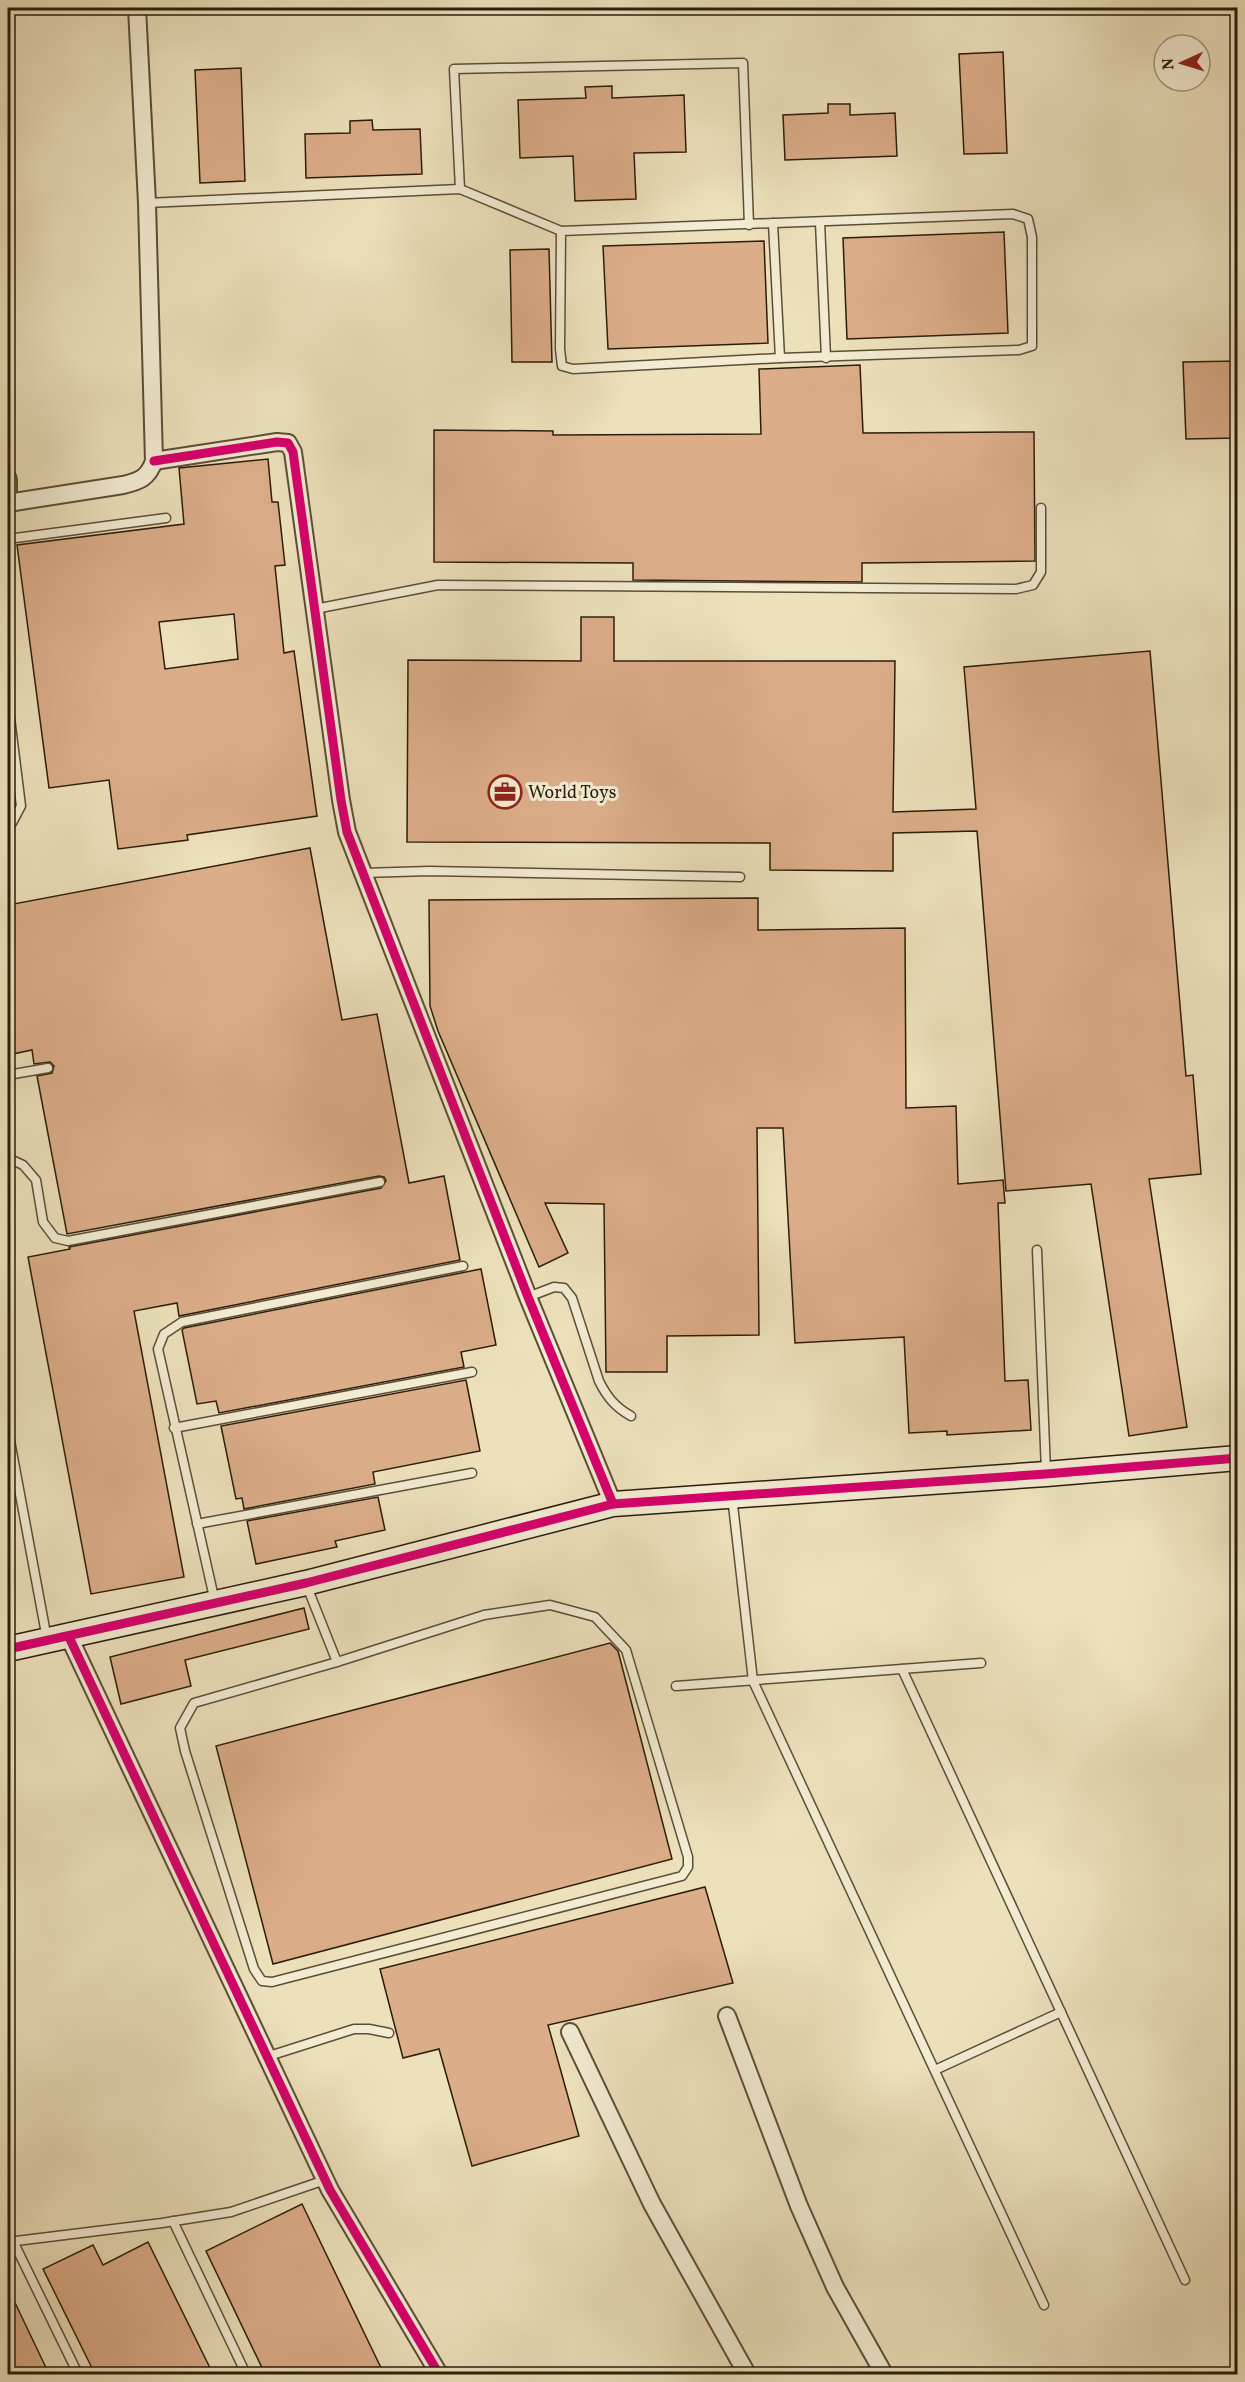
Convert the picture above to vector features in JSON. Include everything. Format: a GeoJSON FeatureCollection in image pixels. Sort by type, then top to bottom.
{"type":"FeatureCollection","features":[{"type":"Feature","properties":{"kind":"street"},"geometry":{"type":"LineString","coordinates":[[8,479],[8,503],[123,486],[147,476],[154,461],[147,203],[137,8]]}},
{"type":"Feature","properties":{"kind":"street"},"geometry":{"type":"LineString","coordinates":[[154,461],[277,442],[288,443],[293,452],[347,832],[528,1297],[613,1504]]}},
{"type":"Feature","properties":{"kind":"street"},"geometry":{"type":"LineString","coordinates":[[8,1649],[306,1583],[613,1504],[1047,1474],[1238,1458]]}},
{"type":"Feature","properties":{"kind":"street"},"geometry":{"type":"LineString","coordinates":[[58,1639],[266,2056],[325,2180],[439,2374]]}},
{"type":"Feature","properties":{"kind":"street"},"geometry":{"type":"LineString","coordinates":[[727,2016],[799,2206],[835,2287],[884,2374]]}},
{"type":"Feature","properties":{"kind":"street"},"geometry":{"type":"LineString","coordinates":[[570,2032],[651,2204],[747,2374]]}},
{"type":"Feature","properties":{"kind":"lane"},"geometry":{"type":"LineString","coordinates":[[460,189],[454,69],[743,63],[749,225]]}},
{"type":"Feature","properties":{"kind":"lane"},"geometry":{"type":"LineString","coordinates":[[147,203],[460,189],[561,231],[1013,214],[1028,219],[1032,237],[1032,346],[1020,350],[780,358],[573,369],[562,366],[560,349],[561,231]]}},
{"type":"Feature","properties":{"kind":"lane"},"geometry":{"type":"LineString","coordinates":[[820,222],[826,357]]}},
{"type":"Feature","properties":{"kind":"lane"},"geometry":{"type":"LineString","coordinates":[[773,223],[780,358]]}},
{"type":"Feature","properties":{"kind":"lane"},"geometry":{"type":"LineString","coordinates":[[315,609],[438,585],[1016,589],[1033,585],[1041,572],[1041,508]]}},
{"type":"Feature","properties":{"kind":"lane"},"geometry":{"type":"LineString","coordinates":[[8,539],[166,518]]}},
{"type":"Feature","properties":{"kind":"lane"},"geometry":{"type":"LineString","coordinates":[[8,702],[21,806],[8,826]]}},
{"type":"Feature","properties":{"kind":"lane"},"geometry":{"type":"LineString","coordinates":[[363,873],[429,871],[740,877]]}},
{"type":"Feature","properties":{"kind":"lane"},"geometry":{"type":"LineString","coordinates":[[8,1075],[48,1068]]}},
{"type":"Feature","properties":{"kind":"lane"},"geometry":{"type":"LineString","coordinates":[[8,1158],[23,1165],[36,1180],[43,1222],[55,1238],[68,1241],[380,1182]]}},
{"type":"Feature","properties":{"kind":"lane"},"geometry":{"type":"LineString","coordinates":[[1037,1250],[1047,1474]]}},
{"type":"Feature","properties":{"kind":"lane"},"geometry":{"type":"LineString","coordinates":[[215,1602],[158,1349],[164,1334],[182,1322],[464,1266]]}},
{"type":"Feature","properties":{"kind":"lane"},"geometry":{"type":"LineString","coordinates":[[528,1297],[554,1287],[564,1288],[572,1298],[599,1382],[617,1408],[631,1416]]}},
{"type":"Feature","properties":{"kind":"lane"},"geometry":{"type":"LineString","coordinates":[[174,1428],[472,1372]]}},
{"type":"Feature","properties":{"kind":"lane"},"geometry":{"type":"LineString","coordinates":[[8,1430],[58,1639]]}},
{"type":"Feature","properties":{"kind":"lane"},"geometry":{"type":"LineString","coordinates":[[197,1524],[472,1473]]}},
{"type":"Feature","properties":{"kind":"lane"},"geometry":{"type":"LineString","coordinates":[[732,1496],[753,1681],[1044,2305]]}},
{"type":"Feature","properties":{"kind":"lane"},"geometry":{"type":"LineString","coordinates":[[306,1583],[337,1662]]}},
{"type":"Feature","properties":{"kind":"lane"},"geometry":{"type":"LineString","coordinates":[[550,1605],[595,1617],[626,1650],[688,1857],[688,1867],[682,1876],[284,1979],[262,1982],[254,1969],[185,1752],[180,1728],[194,1703],[337,1662],[484,1615],[550,1605]]}},
{"type":"Feature","properties":{"kind":"lane"},"geometry":{"type":"LineString","coordinates":[[676,1686],[981,1663]]}},
{"type":"Feature","properties":{"kind":"lane"},"geometry":{"type":"LineString","coordinates":[[902,1669],[1185,2280]]}},
{"type":"Feature","properties":{"kind":"lane"},"geometry":{"type":"LineString","coordinates":[[935,2070],[1061,2012]]}},
{"type":"Feature","properties":{"kind":"lane"},"geometry":{"type":"LineString","coordinates":[[266,2056],[354,2029],[389,2033]]}},
{"type":"Feature","properties":{"kind":"lane"},"geometry":{"type":"LineString","coordinates":[[78,2374],[10,2242],[231,2212],[325,2180]]}},
{"type":"Feature","properties":{"kind":"lane"},"geometry":{"type":"LineString","coordinates":[[173,2221],[246,2374]]}},
{"type":"Feature","properties":{"kind":"building"},"geometry":{"type":"Polygon","coordinates":[[[1003,52],[1007,153],[964,154],[959,54],[1003,52]]]}},
{"type":"Feature","properties":{"kind":"building"},"geometry":{"type":"Polygon","coordinates":[[[241,68],[245,181],[200,183],[195,70],[241,68]]]}},
{"type":"Feature","properties":{"kind":"building"},"geometry":{"type":"Polygon","coordinates":[[[612,86],[612,98],[684,95],[686,152],[634,153],[636,199],[575,201],[573,156],[520,158],[518,100],[586,98],[585,87],[612,86]]]}},
{"type":"Feature","properties":{"kind":"building"},"geometry":{"type":"Polygon","coordinates":[[[828,104],[850,104],[850,115],[895,113],[897,156],[785,160],[783,115],[828,113],[828,104]]]}},
{"type":"Feature","properties":{"kind":"building"},"geometry":{"type":"Polygon","coordinates":[[[372,120],[373,130],[420,129],[422,174],[306,178],[305,134],[350,133],[350,121],[372,120]]]}},
{"type":"Feature","properties":{"kind":"building"},"geometry":{"type":"Polygon","coordinates":[[[1004,232],[1008,333],[847,339],[843,238],[1004,232]]]}},
{"type":"Feature","properties":{"kind":"building"},"geometry":{"type":"Polygon","coordinates":[[[764,241],[768,343],[608,349],[603,246],[764,241]]]}},
{"type":"Feature","properties":{"kind":"building"},"geometry":{"type":"Polygon","coordinates":[[[549,249],[552,362],[512,362],[510,250],[549,249]]]}},
{"type":"Feature","properties":{"kind":"building"},"geometry":{"type":"Polygon","coordinates":[[[1238,361],[1238,438],[1186,439],[1183,362],[1238,361]]]}},
{"type":"Feature","properties":{"kind":"building"},"geometry":{"type":"Polygon","coordinates":[[[860,365],[863,433],[1034,432],[1035,561],[862,563],[862,582],[633,580],[633,563],[434,562],[434,430],[553,431],[553,435],[761,434],[759,369],[860,365]]]}},
{"type":"Feature","properties":{"kind":"building"},"geometry":{"type":"Polygon","coordinates":[[[268,459],[272,502],[278,502],[285,565],[275,566],[284,653],[294,651],[317,816],[187,835],[188,840],[118,849],[109,780],[49,788],[17,545],[184,524],[179,468],[268,459]],[[234,614],[159,622],[165,669],[238,659],[234,614]]]}},
{"type":"Feature","properties":{"kind":"building"},"geometry":{"type":"Polygon","coordinates":[[[581,617],[614,617],[614,661],[895,661],[893,812],[976,809],[964,667],[1150,651],[1186,1076],[1193,1075],[1201,1174],[1149,1179],[1187,1427],[1129,1436],[1091,1184],[1006,1191],[977,831],[893,833],[893,871],[770,870],[770,843],[407,842],[408,660],[581,661],[581,617]]]}},
{"type":"Feature","properties":{"kind":"building"},"geometry":{"type":"Polygon","coordinates":[[[310,848],[342,1020],[377,1014],[409,1183],[444,1176],[460,1260],[179,1316],[177,1303],[134,1311],[184,1577],[91,1594],[28,1257],[70,1249],[69,1247],[381,1188],[386,1181],[384,1177],[379,1176],[67,1234],[37,1076],[52,1073],[54,1066],[50,1062],[34,1064],[32,1050],[8,1055],[8,905],[310,848]]]}},
{"type":"Feature","properties":{"kind":"building"},"geometry":{"type":"Polygon","coordinates":[[[758,898],[758,930],[905,928],[906,1108],[956,1106],[958,1184],[1003,1180],[1005,1203],[998,1203],[1005,1381],[1028,1380],[1031,1430],[947,1435],[947,1431],[909,1433],[904,1337],[795,1343],[783,1128],[757,1128],[759,1335],[667,1336],[667,1372],[606,1372],[604,1204],[545,1203],[568,1253],[539,1267],[438,1031],[430,1006],[429,900],[758,898]]]}},
{"type":"Feature","properties":{"kind":"building"},"geometry":{"type":"Polygon","coordinates":[[[481,1269],[496,1345],[461,1352],[464,1367],[219,1413],[216,1401],[197,1404],[182,1330],[184,1328],[481,1269]]]}},
{"type":"Feature","properties":{"kind":"building"},"geometry":{"type":"Polygon","coordinates":[[[466,1380],[480,1451],[373,1472],[375,1484],[244,1509],[242,1498],[236,1499],[221,1426],[466,1380]]]}},
{"type":"Feature","properties":{"kind":"building"},"geometry":{"type":"Polygon","coordinates":[[[378,1497],[385,1530],[335,1541],[337,1547],[256,1564],[247,1521],[378,1497]]]}},
{"type":"Feature","properties":{"kind":"building"},"geometry":{"type":"Polygon","coordinates":[[[304,1608],[309,1629],[185,1660],[191,1686],[121,1704],[110,1657],[304,1608]]]}},
{"type":"Feature","properties":{"kind":"building"},"geometry":{"type":"Polygon","coordinates":[[[610,1643],[618,1651],[672,1859],[273,1964],[216,1746],[610,1643]]]}},
{"type":"Feature","properties":{"kind":"building"},"geometry":{"type":"Polygon","coordinates":[[[705,1887],[733,1983],[548,2025],[579,2136],[472,2166],[439,2049],[403,2058],[380,1969],[705,1887]]]}},
{"type":"Feature","properties":{"kind":"building"},"geometry":{"type":"Polygon","coordinates":[[[302,2204],[384,2374],[265,2374],[206,2251],[302,2204]]]}},
{"type":"Feature","properties":{"kind":"building"},"geometry":{"type":"Polygon","coordinates":[[[148,2242],[213,2374],[95,2374],[43,2269],[93,2245],[103,2265],[148,2242]]]}},
{"type":"Feature","properties":{"kind":"building"},"geometry":{"type":"Polygon","coordinates":[[[8,2288],[49,2374],[8,2374],[8,2288]]]}},
{"type":"Feature","properties":{"kind":"cycle path"},"geometry":{"type":"LineString","coordinates":[[154,461],[277,442],[288,443],[293,452],[347,832],[528,1297],[613,1504]]}},
{"type":"Feature","properties":{"kind":"cycle path"},"geometry":{"type":"LineString","coordinates":[[8,1649],[306,1583],[613,1504],[1046,1474],[1238,1458]]}},
{"type":"Feature","properties":{"kind":"cycle path"},"geometry":{"type":"LineString","coordinates":[[69,1637],[330,2190],[439,2374]]}},
{"type":"Feature","properties":{"kind":"place","name":"World Toys"},"geometry":{"type":"Point","coordinates":[505,792]}}]}
